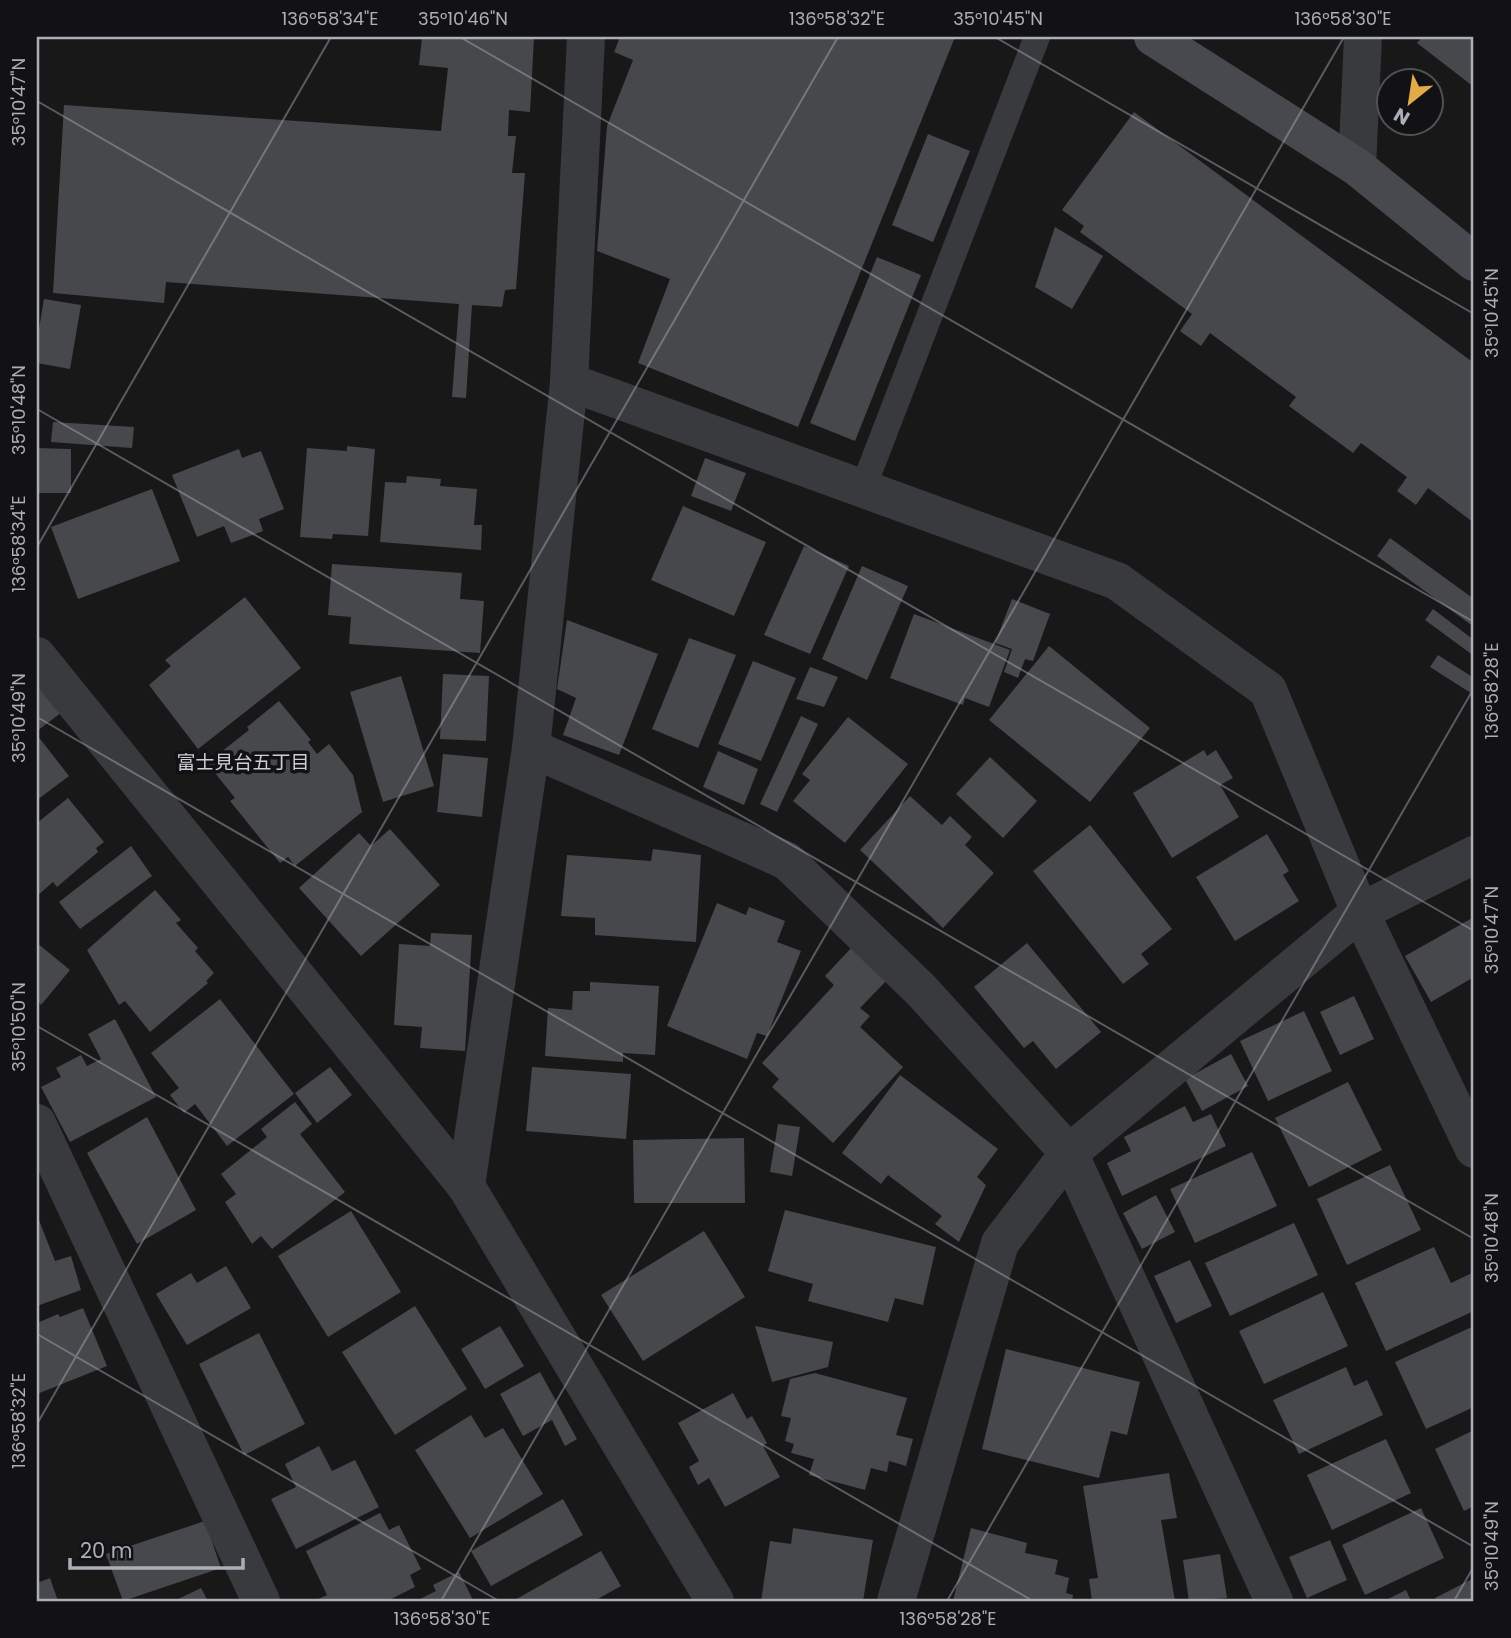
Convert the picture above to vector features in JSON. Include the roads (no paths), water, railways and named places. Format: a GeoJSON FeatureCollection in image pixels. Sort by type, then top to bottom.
{"type":"FeatureCollection","features":[{"type":"Feature","properties":{"kind":"street"},"geometry":{"type":"LineString","coordinates":[[467,1186],[531,748],[569,382],[586,37]]}},
{"type":"Feature","properties":{"kind":"street"},"geometry":{"type":"LineString","coordinates":[[1153,37],[1357,167],[1474,262]]}},
{"type":"Feature","properties":{"kind":"street"},"geometry":{"type":"LineString","coordinates":[[1357,167],[1363,37]]}},
{"type":"Feature","properties":{"kind":"street"},"geometry":{"type":"LineString","coordinates":[[569,382],[1117,581],[1268,690],[1360,912],[1474,1149]]}},
{"type":"Feature","properties":{"kind":"street"},"geometry":{"type":"LineString","coordinates":[[37,656],[467,1186],[715,1601]]}},
{"type":"Feature","properties":{"kind":"street"},"geometry":{"type":"LineString","coordinates":[[531,748],[787,861],[921,990],[1069,1153],[1274,1601]]}},
{"type":"Feature","properties":{"kind":"street"},"geometry":{"type":"LineString","coordinates":[[896,1601],[1000,1243],[1069,1153],[1360,912],[1474,855]]}},
{"type":"Feature","properties":{"kind":"street"},"geometry":{"type":"LineString","coordinates":[[37,1123],[261,1601]]}},
{"type":"Feature","properties":{"kind":"lane"},"geometry":{"type":"LineString","coordinates":[[863,488],[1037,37]]}},
{"type":"Feature","properties":{"kind":"district","name":"富士見台五丁目"},"geometry":{"type":"Point","coordinates":[243,762]}}]}
